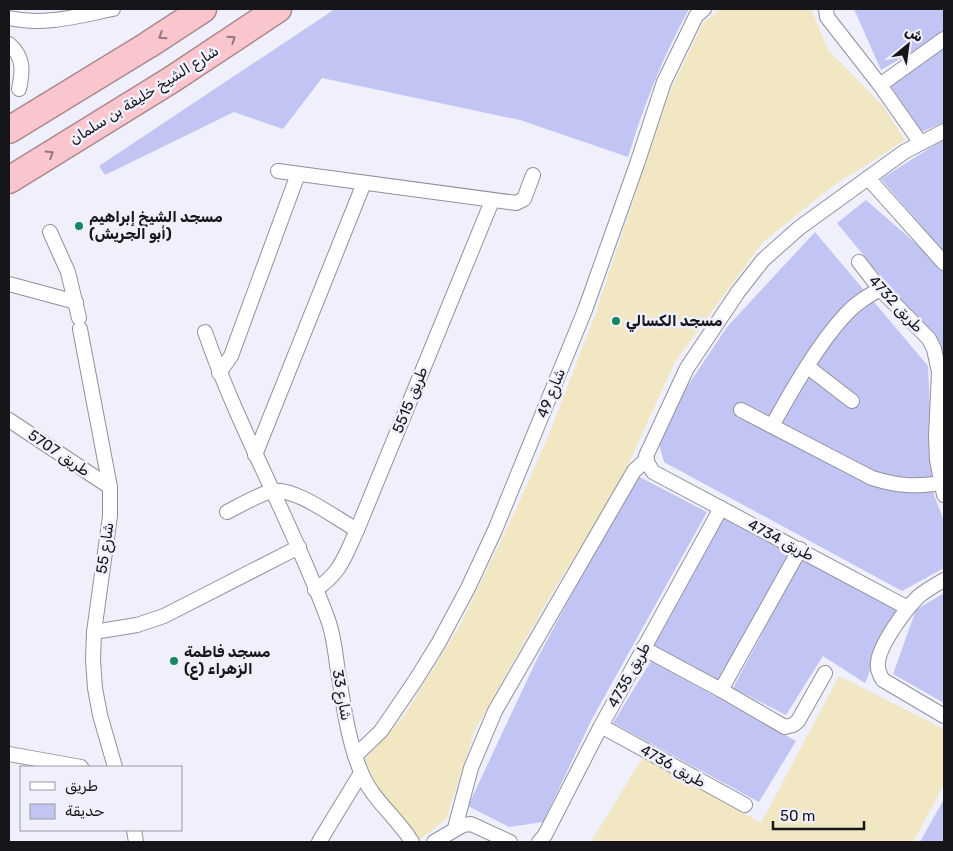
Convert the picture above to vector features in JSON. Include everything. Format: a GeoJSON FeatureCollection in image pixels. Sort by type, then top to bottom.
{"type":"FeatureCollection","features":[{"type":"Feature","properties":{"kind":"highway"},"geometry":{"type":"LineString","coordinates":[[9,130],[203,9]]}},
{"type":"Feature","properties":{"kind":"highway","name":"شارع الشيخ خليفة بن سلمان"},"geometry":{"type":"LineString","coordinates":[[9,180],[171,80],[278,9]]}},
{"type":"Feature","properties":{"kind":"street"},"geometry":{"type":"LineString","coordinates":[[9,18],[23,21],[50,21],[112,9]]}},
{"type":"Feature","properties":{"kind":"street","name":"شارع 49"},"geometry":{"type":"LineString","coordinates":[[355,756],[381,731],[411,688],[438,644],[468,588],[495,530],[585,310],[664,82],[696,16],[704,9]]}},
{"type":"Feature","properties":{"kind":"street"},"geometry":{"type":"LineString","coordinates":[[826,9],[827,17],[880,85],[920,142]]}},
{"type":"Feature","properties":{"kind":"street"},"geometry":{"type":"LineString","coordinates":[[880,85],[944,39]]}},
{"type":"Feature","properties":{"kind":"street"},"geometry":{"type":"LineString","coordinates":[[9,44],[18,54],[22,67],[19,89]]}},
{"type":"Feature","properties":{"kind":"street"},"geometry":{"type":"LineString","coordinates":[[455,828],[471,768],[495,710],[634,471],[647,459],[647,452],[687,368],[738,292],[758,266],[799,228],[904,152],[944,131]]}},
{"type":"Feature","properties":{"kind":"street"},"geometry":{"type":"LineString","coordinates":[[278,171],[516,204],[521,202],[526,196],[532,175]]}},
{"type":"Feature","properties":{"kind":"street"},"geometry":{"type":"LineString","coordinates":[[219,373],[230,356],[298,174]]}},
{"type":"Feature","properties":{"kind":"street"},"geometry":{"type":"LineString","coordinates":[[868,178],[944,263]]}},
{"type":"Feature","properties":{"kind":"street"},"geometry":{"type":"LineString","coordinates":[[255,455],[364,183]]}},
{"type":"Feature","properties":{"kind":"street","name":"طريق 5515"},"geometry":{"type":"LineString","coordinates":[[316,590],[337,572],[357,530],[492,201]]}},
{"type":"Feature","properties":{"kind":"street","name":"شارع 55"},"geometry":{"type":"LineString","coordinates":[[50,232],[68,272],[76,302],[110,487],[110,516],[94,632],[93,660],[95,688],[100,715],[115,766]]}},
{"type":"Feature","properties":{"kind":"street","name":"طريق 4732"},"geometry":{"type":"LineString","coordinates":[[859,262],[880,289],[929,339],[938,360],[936,437],[937,460],[942,489]]}},
{"type":"Feature","properties":{"kind":"street"},"geometry":{"type":"LineString","coordinates":[[9,284],[76,302]]}},
{"type":"Feature","properties":{"kind":"street"},"geometry":{"type":"LineString","coordinates":[[772,426],[808,367],[847,313],[863,299],[880,289]]}},
{"type":"Feature","properties":{"kind":"street","name":"شارع 33"},"geometry":{"type":"LineString","coordinates":[[205,332],[219,373],[255,455],[297,542],[332,633],[347,722],[361,773],[372,792],[412,842]]}},
{"type":"Feature","properties":{"kind":"street"},"geometry":{"type":"LineString","coordinates":[[808,367],[852,401]]}},
{"type":"Feature","properties":{"kind":"street"},"geometry":{"type":"LineString","coordinates":[[741,410],[872,478],[902,485],[942,489]]}},
{"type":"Feature","properties":{"kind":"street","name":"طريق 5707"},"geometry":{"type":"LineString","coordinates":[[9,420],[110,487]]}},
{"type":"Feature","properties":{"kind":"street","name":"طريق 4734"},"geometry":{"type":"LineString","coordinates":[[647,459],[654,472],[908,608]]}},
{"type":"Feature","properties":{"kind":"street"},"geometry":{"type":"LineString","coordinates":[[226,512],[272,490],[286,491],[357,530]]}},
{"type":"Feature","properties":{"kind":"street","name":"طريق 4735"},"geometry":{"type":"LineString","coordinates":[[539,842],[545,835],[601,726],[721,508]]}},
{"type":"Feature","properties":{"kind":"street"},"geometry":{"type":"LineString","coordinates":[[94,632],[137,625],[164,616],[297,542]]}},
{"type":"Feature","properties":{"kind":"street"},"geometry":{"type":"LineString","coordinates":[[721,690],[800,550]]}},
{"type":"Feature","properties":{"kind":"street"},"geometry":{"type":"LineString","coordinates":[[944,580],[919,597],[908,608],[895,625],[879,656],[877,664],[878,673],[890,686],[944,716]]}},
{"type":"Feature","properties":{"kind":"street"},"geometry":{"type":"LineString","coordinates":[[643,648],[785,727],[793,725],[798,721],[825,673]]}},
{"type":"Feature","properties":{"kind":"street","name":"طريق 4736"},"geometry":{"type":"LineString","coordinates":[[601,726],[745,805]]}},
{"type":"Feature","properties":{"kind":"street"},"geometry":{"type":"LineString","coordinates":[[9,754],[75,766]]}},
{"type":"Feature","properties":{"kind":"street"},"geometry":{"type":"LineString","coordinates":[[319,842],[361,773]]}},
{"type":"Feature","properties":{"kind":"street"},"geometry":{"type":"LineString","coordinates":[[434,842],[455,828],[471,824],[510,842]]}},
{"type":"Feature","properties":{"kind":"green space"},"geometry":{"type":"Polygon","coordinates":[[[335,9],[689,9],[655,81],[628,157],[520,120],[322,78],[283,129],[234,112],[105,175],[99,166],[335,9]]]}},
{"type":"Feature","properties":{"kind":"green space"},"geometry":{"type":"Polygon","coordinates":[[[854,9],[944,9],[944,33],[881,70],[854,9]]]}},
{"type":"Feature","properties":{"kind":"green space"},"geometry":{"type":"Polygon","coordinates":[[[944,42],[944,122],[922,132],[890,85],[944,42]]]}},
{"type":"Feature","properties":{"kind":"green space"},"geometry":{"type":"Polygon","coordinates":[[[944,139],[944,252],[881,179],[944,139]]]}},
{"type":"Feature","properties":{"kind":"green space"},"geometry":{"type":"Polygon","coordinates":[[[866,200],[944,268],[944,353],[837,223],[866,200]]]}},
{"type":"Feature","properties":{"kind":"green space"},"geometry":{"type":"Polygon","coordinates":[[[815,232],[928,366],[934,495],[944,521],[944,568],[902,591],[664,462],[656,433],[727,327],[815,232]]]}},
{"type":"Feature","properties":{"kind":"green space"},"geometry":{"type":"Polygon","coordinates":[[[636,475],[707,512],[592,719],[543,822],[509,827],[468,806],[538,657],[636,475]]]}},
{"type":"Feature","properties":{"kind":"green space"},"geometry":{"type":"Polygon","coordinates":[[[724,517],[790,552],[718,680],[653,646],[724,517]]]}},
{"type":"Feature","properties":{"kind":"green space"},"geometry":{"type":"Polygon","coordinates":[[[805,553],[896,610],[865,683],[823,656],[786,715],[733,688],[805,553]]]}},
{"type":"Feature","properties":{"kind":"green space"},"geometry":{"type":"Polygon","coordinates":[[[944,593],[944,703],[893,674],[916,610],[944,593]]]}},
{"type":"Feature","properties":{"kind":"green space"},"geometry":{"type":"Polygon","coordinates":[[[651,661],[796,741],[759,802],[613,723],[651,661]]]}},
{"type":"Feature","properties":{"kind":"green space"},"geometry":{"type":"Polygon","coordinates":[[[944,799],[944,842],[920,842],[944,799]]]}},
{"type":"Feature","properties":{"kind":"sand"},"geometry":{"type":"Polygon","coordinates":[[[721,9],[811,9],[828,50],[883,106],[905,140],[830,188],[762,243],[675,362],[616,491],[550,596],[475,730],[446,819],[418,841],[371,777],[365,759],[404,716],[460,625],[519,503],[549,434],[594,318],[670,91],[703,23],[721,9]]]}},
{"type":"Feature","properties":{"kind":"sand"},"geometry":{"type":"Polygon","coordinates":[[[839,676],[944,729],[944,785],[913,842],[591,842],[643,757],[761,823],[839,676]]]}},
{"type":"Feature","properties":{"kind":"place","name":"مسجد الشيخ إبراهيم (أبو الجريش)"},"geometry":{"type":"Point","coordinates":[79,226]}},
{"type":"Feature","properties":{"kind":"place","name":"مسجد الكسالي"},"geometry":{"type":"Point","coordinates":[616,321]}},
{"type":"Feature","properties":{"kind":"place","name":"مسجد فاطمة الزهراء (ع)"},"geometry":{"type":"Point","coordinates":[174,661]}}]}
